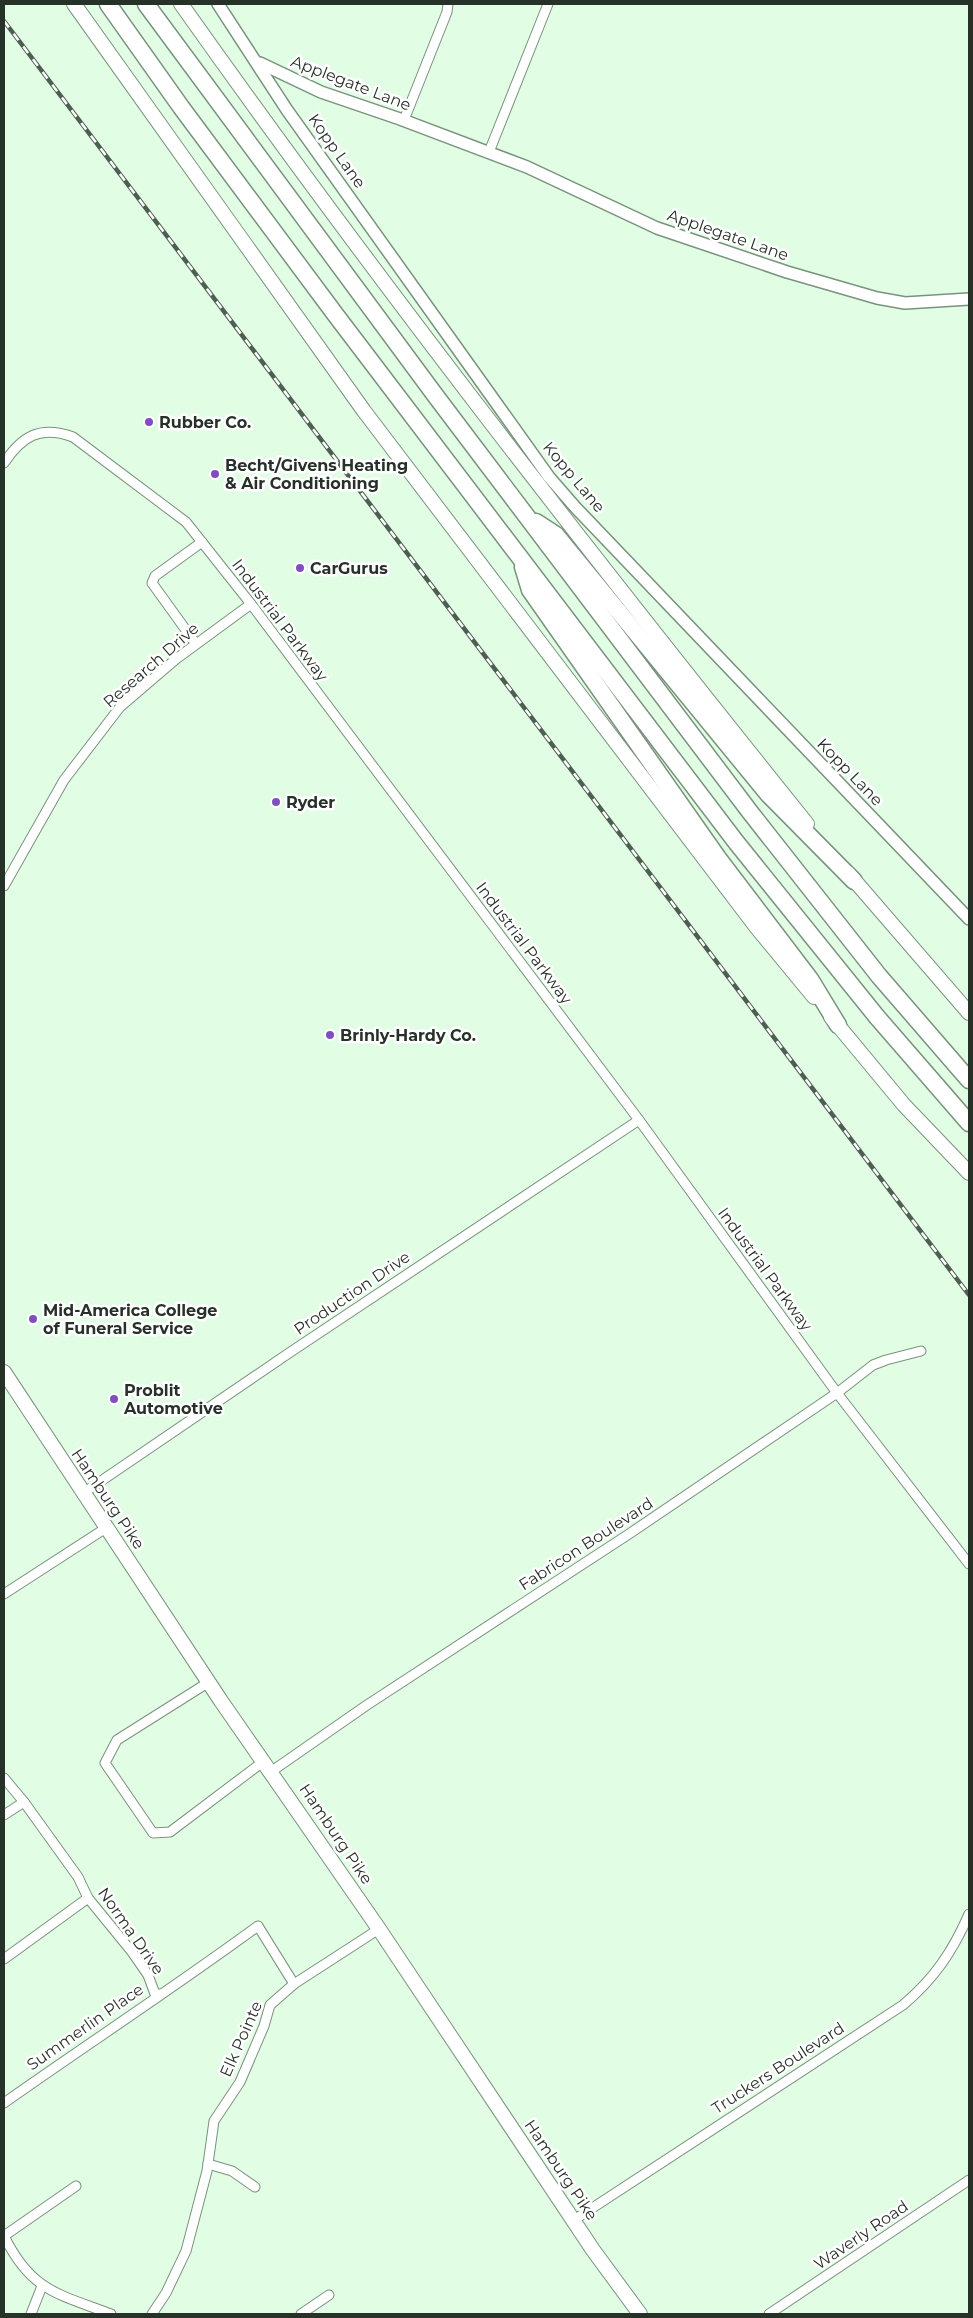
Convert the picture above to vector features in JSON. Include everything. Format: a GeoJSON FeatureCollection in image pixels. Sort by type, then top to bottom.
{"type":"FeatureCollection","features":[{"type":"Feature","properties":{"kind":"highway"},"geometry":{"type":"LineString","coordinates":[[108,4],[181,107],[335,314],[780,898],[876,1017],[969,1122]]}},
{"type":"Feature","properties":{"kind":"highway"},"geometry":{"type":"LineString","coordinates":[[146,4],[279,186],[524,514],[768,836],[879,976],[969,1080]]}},
{"type":"Feature","properties":{"kind":"highway"},"geometry":{"type":"LineString","coordinates":[[524,514],[556,536],[768,794],[854,881]]}},
{"type":"Feature","properties":{"kind":"highway"},"geometry":{"type":"LineString","coordinates":[[521,558],[530,590],[718,858],[810,979],[838,1025]]}},
{"type":"Feature","properties":{"kind":"main road"},"geometry":{"type":"LineString","coordinates":[[74,4],[364,411],[757,928],[904,1105],[969,1173]]}},
{"type":"Feature","properties":{"kind":"main road"},"geometry":{"type":"LineString","coordinates":[[182,4],[306,178],[600,566],[854,881],[969,1013]]}},
{"type":"Feature","properties":{"kind":"main road","name":"Hamburg Pike"},"geometry":{"type":"LineString","coordinates":[[4,1372],[82,1494],[379,1928],[574,2220],[640,2314]]}},
{"type":"Feature","properties":{"kind":"street","name":"Kopp Lane"},"geometry":{"type":"LineString","coordinates":[[218,4],[287,110],[549,477],[576,508],[969,919]]}},
{"type":"Feature","properties":{"kind":"street"},"geometry":{"type":"LineString","coordinates":[[404,120],[447,12],[448,4]]}},
{"type":"Feature","properties":{"kind":"street"},"geometry":{"type":"LineString","coordinates":[[489,152],[548,4]]}},
{"type":"Feature","properties":{"kind":"street","name":"Applegate Lane"},"geometry":{"type":"LineString","coordinates":[[258,63],[321,92],[404,120],[527,166],[656,228],[787,272],[877,298],[905,304],[969,299]]}},
{"type":"Feature","properties":{"kind":"street","name":"Industrial Parkway"},"geometry":{"type":"LineString","coordinates":[[4,463],[16,445],[30,436],[51,432],[72,437],[186,522],[250,604],[639,1120],[837,1393],[969,1564]]}},
{"type":"Feature","properties":{"kind":"street"},"geometry":{"type":"LineString","coordinates":[[196,644],[152,583],[155,576],[202,542]]}},
{"type":"Feature","properties":{"kind":"street","name":"Research Drive"},"geometry":{"type":"LineString","coordinates":[[4,886],[64,780],[120,707],[196,644],[250,604]]}},
{"type":"Feature","properties":{"kind":"street","name":"Production Drive"},"geometry":{"type":"LineString","coordinates":[[82,1494],[289,1353],[639,1120]]}},
{"type":"Feature","properties":{"kind":"street","name":"Fabricon Boulevard"},"geometry":{"type":"LineString","coordinates":[[209,1682],[117,1740],[106,1763],[153,1833],[170,1832],[268,1766],[367,1705],[625,1537],[837,1393],[873,1366],[920,1350]]}},
{"type":"Feature","properties":{"kind":"street"},"geometry":{"type":"LineString","coordinates":[[4,1594],[106,1528]]}},
{"type":"Feature","properties":{"kind":"street","name":"Norma Drive"},"geometry":{"type":"LineString","coordinates":[[4,1778],[24,1802],[78,1877],[88,1898],[132,1952],[148,1976],[155,1994],[159,1994],[196,1972],[258,1926],[294,1984]]}},
{"type":"Feature","properties":{"kind":"street"},"geometry":{"type":"LineString","coordinates":[[4,1815],[24,1802]]}},
{"type":"Feature","properties":{"kind":"street"},"geometry":{"type":"LineString","coordinates":[[4,1959],[88,1898]]}},
{"type":"Feature","properties":{"kind":"street","name":"Truckers Boulevard"},"geometry":{"type":"LineString","coordinates":[[574,2220],[903,2005],[939,1970],[950,1954],[969,1914]]}},
{"type":"Feature","properties":{"kind":"street","name":"Elk Pointe"},"geometry":{"type":"LineString","coordinates":[[152,2314],[166,2293],[186,2251],[208,2164],[214,2122],[240,2082],[264,2026],[270,2005],[294,1984],[379,1928]]}},
{"type":"Feature","properties":{"kind":"street","name":"Summerlin Place"},"geometry":{"type":"LineString","coordinates":[[4,2103],[122,2022],[159,1994]]}},
{"type":"Feature","properties":{"kind":"street"},"geometry":{"type":"LineString","coordinates":[[208,2164],[232,2171],[255,2188]]}},
{"type":"Feature","properties":{"kind":"street","name":"Waverly Road"},"geometry":{"type":"LineString","coordinates":[[769,2314],[969,2180]]}},
{"type":"Feature","properties":{"kind":"street"},"geometry":{"type":"LineString","coordinates":[[76,2186],[4,2236],[16,2260],[42,2286],[112,2314]]}},
{"type":"Feature","properties":{"kind":"street"},"geometry":{"type":"LineString","coordinates":[[30,2314],[42,2286]]}},
{"type":"Feature","properties":{"kind":"street"},"geometry":{"type":"LineString","coordinates":[[301,2314],[329,2295]]}},
{"type":"Feature","properties":{"kind":"railway"},"geometry":{"type":"LineString","coordinates":[[4,21],[969,1295]]}},
{"type":"Feature","properties":{"kind":"place","name":"Rubber Co."},"geometry":{"type":"Point","coordinates":[149,422]}},
{"type":"Feature","properties":{"kind":"place","name":"Becht/Givens Heating & Air Conditioning"},"geometry":{"type":"Point","coordinates":[215,474]}},
{"type":"Feature","properties":{"kind":"place","name":"CarGurus"},"geometry":{"type":"Point","coordinates":[300,568]}},
{"type":"Feature","properties":{"kind":"place","name":"Ryder"},"geometry":{"type":"Point","coordinates":[276,802]}},
{"type":"Feature","properties":{"kind":"place","name":"Brinly-Hardy Co."},"geometry":{"type":"Point","coordinates":[330,1035]}},
{"type":"Feature","properties":{"kind":"place","name":"Mid-America College of Funeral Service"},"geometry":{"type":"Point","coordinates":[33,1319]}},
{"type":"Feature","properties":{"kind":"place","name":"Problit Automotive"},"geometry":{"type":"Point","coordinates":[114,1399]}}]}
